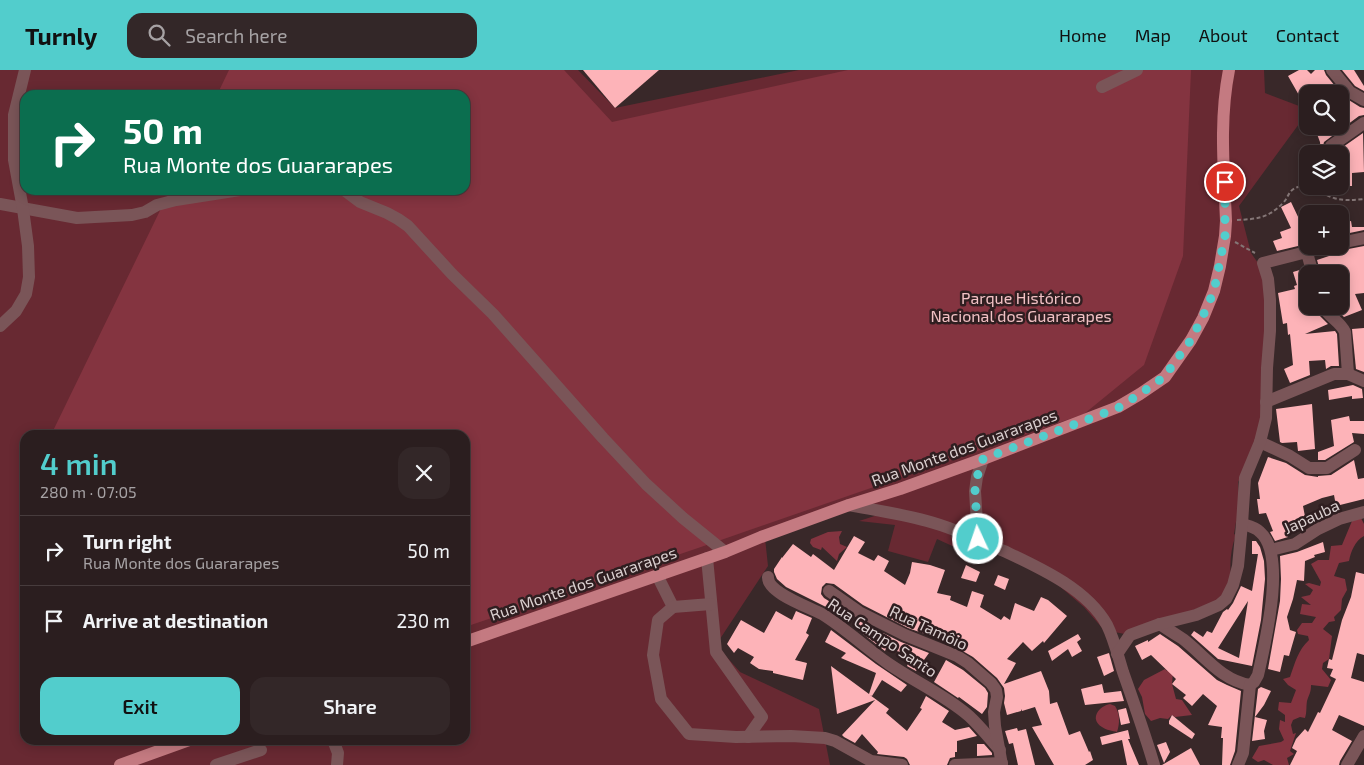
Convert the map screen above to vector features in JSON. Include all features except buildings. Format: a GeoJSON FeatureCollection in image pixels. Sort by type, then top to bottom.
{"type":"FeatureCollection","features":[{"type":"Feature","properties":{"kind":"main road","name":"Rua Monte dos Guararapes"},"geometry":{"type":"LineString","coordinates":[[470,640],[725,552],[761,537],[849,505],[900,489],[1118,408],[1164,377],[1187,346],[1214,291],[1225,236],[1223,114],[1229,70]]}},
{"type":"Feature","properties":{"kind":"main road"},"geometry":{"type":"LineString","coordinates":[[120,765],[175,745]]}},
{"type":"Feature","properties":{"kind":"street"},"geometry":{"type":"LineString","coordinates":[[20,90],[25,70]]}},
{"type":"Feature","properties":{"kind":"street"},"geometry":{"type":"LineString","coordinates":[[1102,87],[1137,70]]}},
{"type":"Feature","properties":{"kind":"street"},"geometry":{"type":"LineString","coordinates":[[1332,70],[1350,92],[1364,100]]}},
{"type":"Feature","properties":{"kind":"street"},"geometry":{"type":"LineString","coordinates":[[20,90],[14,115],[14,160],[20,193]]}},
{"type":"Feature","properties":{"kind":"street"},"geometry":{"type":"LineString","coordinates":[[1332,145],[1364,123]]}},
{"type":"Feature","properties":{"kind":"street"},"geometry":{"type":"LineString","coordinates":[[0,326],[16,310],[26,294],[29,277],[28,246],[20,195]]}},
{"type":"Feature","properties":{"kind":"street"},"geometry":{"type":"LineString","coordinates":[[0,204],[77,218],[132,215],[176,200],[208,195]]}},
{"type":"Feature","properties":{"kind":"street"},"geometry":{"type":"LineString","coordinates":[[351,195],[360,202],[387,213],[408,226],[452,274],[493,314],[646,484],[683,518],[725,552]]}},
{"type":"Feature","properties":{"kind":"street"},"geometry":{"type":"LineString","coordinates":[[1349,242],[1364,238]]}},
{"type":"Feature","properties":{"kind":"street"},"geometry":{"type":"LineString","coordinates":[[1117,654],[1130,635],[1160,624],[1207,611],[1226,599],[1230,592],[1236,574],[1245,478],[1260,442],[1266,418],[1270,300],[1268,279],[1263,263],[1299,255]]}},
{"type":"Feature","properties":{"kind":"street"},"geometry":{"type":"LineString","coordinates":[[1329,315],[1342,326],[1345,332],[1348,374]]}},
{"type":"Feature","properties":{"kind":"street"},"geometry":{"type":"LineString","coordinates":[[1266,402],[1334,374],[1348,374],[1364,381]]}},
{"type":"Feature","properties":{"kind":"street"},"geometry":{"type":"LineString","coordinates":[[1260,442],[1310,468],[1327,468],[1356,450]]}},
{"type":"Feature","properties":{"kind":"street"},"geometry":{"type":"LineString","coordinates":[[978,539],[975,491],[983,459]]}},
{"type":"Feature","properties":{"kind":"street"},"geometry":{"type":"LineString","coordinates":[[849,505],[928,521],[978,539],[1042,570],[1064,583],[1091,604],[1107,625],[1154,765]]}},
{"type":"Feature","properties":{"kind":"street","name":"Japauba"},"geometry":{"type":"LineString","coordinates":[[1271,550],[1294,544],[1339,519],[1364,512]]}},
{"type":"Feature","properties":{"kind":"street"},"geometry":{"type":"LineString","coordinates":[[1238,765],[1243,753],[1250,685],[1258,675],[1274,581],[1271,550],[1266,539],[1252,526],[1242,524]]}},
{"type":"Feature","properties":{"kind":"street"},"geometry":{"type":"LineString","coordinates":[[707,558],[716,652],[762,717],[748,737]]}},
{"type":"Feature","properties":{"kind":"street"},"geometry":{"type":"LineString","coordinates":[[657,575],[673,607]]}},
{"type":"Feature","properties":{"kind":"street","name":"Rua Campo Santo"},"geometry":{"type":"LineString","coordinates":[[768,577],[770,585],[783,595],[838,624],[888,664],[962,710],[970,717],[1001,759]]}},
{"type":"Feature","properties":{"kind":"street","name":"Rua Tamôio"},"geometry":{"type":"LineString","coordinates":[[829,591],[859,612],[905,635],[957,656],[991,683],[998,697],[994,712],[1001,759]]}},
{"type":"Feature","properties":{"kind":"street"},"geometry":{"type":"LineString","coordinates":[[711,604],[673,607],[658,620],[656,628],[653,654],[661,699],[689,734],[825,738],[835,741],[871,760],[902,765]]}},
{"type":"Feature","properties":{"kind":"street"},"geometry":{"type":"LineString","coordinates":[[1160,624],[1183,640],[1225,676],[1242,684],[1250,685]]}},
{"type":"Feature","properties":{"kind":"street"},"geometry":{"type":"LineString","coordinates":[[1347,765],[1364,736]]}},
{"type":"Feature","properties":{"kind":"street"},"geometry":{"type":"LineString","coordinates":[[335,745],[338,753],[336,765]]}},
{"type":"Feature","properties":{"kind":"street"},"geometry":{"type":"LineString","coordinates":[[216,765],[262,750]]}},
{"type":"Feature","properties":{"kind":"street"},"geometry":{"type":"LineString","coordinates":[[955,765],[1001,759]]}},
{"type":"Feature","properties":{"kind":"path"},"geometry":{"type":"LineString","coordinates":[[1226,221],[1257,219],[1268,215],[1284,202],[1291,190],[1300,186],[1311,187],[1330,197],[1341,200],[1364,199]]}},
{"type":"Feature","properties":{"kind":"path"},"geometry":{"type":"LineString","coordinates":[[1225,236],[1250,250],[1263,263]]}},
{"type":"Feature","properties":{"kind":"green space","name":"Parque Histórico Nacional dos Guararapes"},"geometry":{"type":"Polygon","coordinates":[[[0,70],[578,70],[615,108],[799,70],[1264,70],[1265,93],[1299,106],[1299,124],[1239,206],[1251,253],[1258,263],[1264,279],[1267,322],[1262,421],[1255,454],[1238,482],[1239,516],[1236,522],[1234,534],[1236,535],[1232,547],[1232,584],[1221,599],[1130,635],[1104,630],[1084,607],[1057,584],[1019,562],[950,534],[961,550],[937,539],[928,562],[888,551],[895,525],[859,521],[887,512],[849,505],[765,538],[768,566],[716,645],[740,672],[819,709],[830,765],[0,765],[0,70]]]}},
{"type":"Feature","properties":{"kind":"green space","name":"Parque Histórico Nacional dos Guararapes"},"geometry":{"type":"Polygon","coordinates":[[[229,70],[564,70],[612,122],[848,70],[1191,70],[1183,256],[1144,365],[1084,414],[470,625],[470,430],[53,430],[168,195],[470,195],[470,90],[219,90],[229,70]]]}},
{"type":"Feature","properties":{"kind":"green space"},"geometry":{"type":"Polygon","coordinates":[[[1360,516],[1364,524],[1364,536],[1354,547],[1349,561],[1339,563],[1334,576],[1345,579],[1347,590],[1342,599],[1341,610],[1334,617],[1335,621],[1329,622],[1323,629],[1332,636],[1329,659],[1323,663],[1322,669],[1331,680],[1328,687],[1311,685],[1305,718],[1300,717],[1293,720],[1291,725],[1293,734],[1296,733],[1290,751],[1294,754],[1287,758],[1289,765],[1273,765],[1264,760],[1258,762],[1252,758],[1259,746],[1284,740],[1279,729],[1280,720],[1285,722],[1285,715],[1278,710],[1279,702],[1291,703],[1296,690],[1283,679],[1290,677],[1299,652],[1309,640],[1308,636],[1298,634],[1297,630],[1302,623],[1312,623],[1316,617],[1300,614],[1302,604],[1311,605],[1301,597],[1310,595],[1313,590],[1305,584],[1309,583],[1320,586],[1321,582],[1311,564],[1318,560],[1329,560],[1331,546],[1342,545],[1352,521],[1360,516]]]}},
{"type":"Feature","properties":{"kind":"green space"},"geometry":{"type":"Polygon","coordinates":[[[842,531],[839,537],[840,544],[847,547],[839,554],[837,561],[822,547],[821,550],[813,547],[810,543],[811,539],[828,532],[842,531]]]}},
{"type":"Feature","properties":{"kind":"green space"},"geometry":{"type":"Polygon","coordinates":[[[1165,669],[1167,671],[1171,669],[1173,672],[1172,684],[1176,699],[1182,700],[1192,715],[1175,717],[1172,715],[1168,719],[1160,718],[1151,721],[1145,714],[1142,697],[1138,689],[1144,680],[1165,669]]]}},
{"type":"Feature","properties":{"kind":"green space"},"geometry":{"type":"Polygon","coordinates":[[[1110,704],[1115,706],[1119,715],[1117,732],[1104,728],[1096,720],[1099,710],[1110,704]]]}},
{"type":"Feature","properties":{"kind":"route"},"geometry":{"type":"LineString","coordinates":[[978,539],[975,491],[983,459],[1118,408],[1164,377],[1178,359],[1191,340],[1214,291],[1225,236],[1225,182]]}}]}
